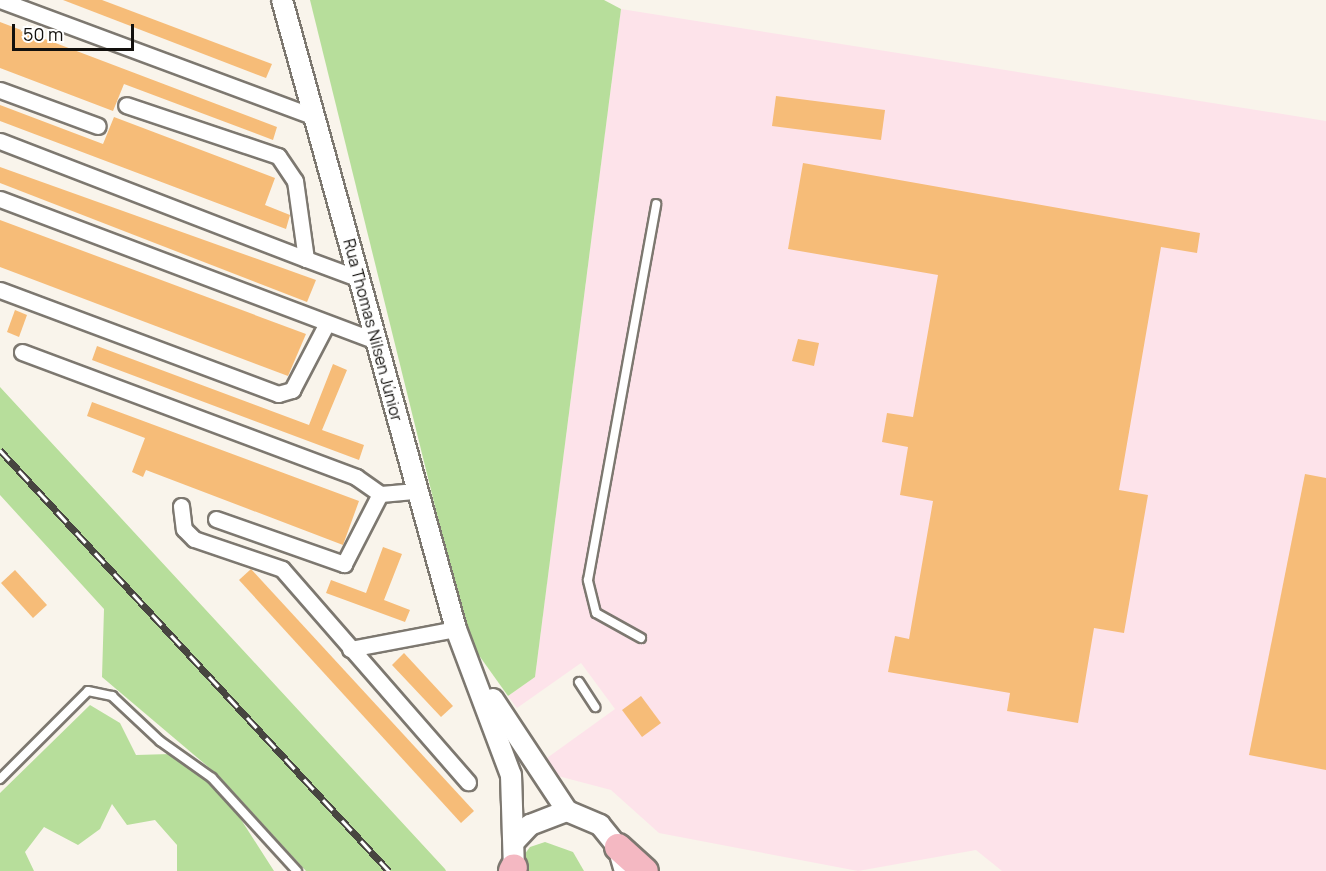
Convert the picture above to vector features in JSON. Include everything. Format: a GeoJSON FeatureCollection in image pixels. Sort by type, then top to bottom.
{"type":"FeatureCollection","features":[{"type":"Feature","properties":{"kind":"highway"},"geometry":{"type":"LineString","coordinates":[[618,847],[645,871]]}},
{"type":"Feature","properties":{"kind":"street"},"geometry":{"type":"LineString","coordinates":[[0,0],[312,116]]}},
{"type":"Feature","properties":{"kind":"street","name":"Rua Thomas Nilsen Júnior"},"geometry":{"type":"LineString","coordinates":[[282,0],[312,116],[378,342],[456,629],[467,658],[506,735],[567,811]]}},
{"type":"Feature","properties":{"kind":"street"},"geometry":{"type":"LineString","coordinates":[[0,90],[98,126]]}},
{"type":"Feature","properties":{"kind":"street"},"geometry":{"type":"LineString","coordinates":[[126,105],[278,156],[295,181],[306,259]]}},
{"type":"Feature","properties":{"kind":"street"},"geometry":{"type":"LineString","coordinates":[[0,141],[360,279]]}},
{"type":"Feature","properties":{"kind":"street"},"geometry":{"type":"LineString","coordinates":[[0,199],[326,325],[378,342]]}},
{"type":"Feature","properties":{"kind":"street"},"geometry":{"type":"LineString","coordinates":[[0,290],[278,394],[292,390],[326,325]]}},
{"type":"Feature","properties":{"kind":"street"},"geometry":{"type":"LineString","coordinates":[[22,352],[356,477],[380,494],[417,491]]}},
{"type":"Feature","properties":{"kind":"street"},"geometry":{"type":"LineString","coordinates":[[216,519],[344,564],[380,494]]}},
{"type":"Feature","properties":{"kind":"street"},"geometry":{"type":"LineString","coordinates":[[181,506],[187,534],[276,564],[468,782]]}},
{"type":"Feature","properties":{"kind":"street"},"geometry":{"type":"LineString","coordinates":[[350,649],[456,629]]}},
{"type":"Feature","properties":{"kind":"street","name":"Rua Thomas Nilsen Júnior"},"geometry":{"type":"LineString","coordinates":[[506,735],[516,840],[513,870]]}},
{"type":"Feature","properties":{"kind":"street"},"geometry":{"type":"LineString","coordinates":[[516,840],[530,825],[567,811],[600,825],[618,847],[625,871]]}},
{"type":"Feature","properties":{"kind":"lane"},"geometry":{"type":"LineString","coordinates":[[641,638],[596,613],[588,580],[656,204]]}},
{"type":"Feature","properties":{"kind":"lane"},"geometry":{"type":"LineString","coordinates":[[579,682],[595,707]]}},
{"type":"Feature","properties":{"kind":"lane"},"geometry":{"type":"LineString","coordinates":[[0,779],[88,691],[112,696],[160,741],[212,778],[297,871]]}},
{"type":"Feature","properties":{"kind":"shaded area"},"geometry":{"type":"Polygon","coordinates":[[[621,9],[1326,121],[1326,871],[1002,871],[976,850],[858,871],[659,833],[611,790],[558,776],[547,758],[615,709],[581,663],[517,708],[508,696],[535,677],[621,9]]]}},
{"type":"Feature","properties":{"kind":"green space"},"geometry":{"type":"Polygon","coordinates":[[[310,0],[604,0],[621,9],[535,677],[508,696],[468,640],[310,0]]]}},
{"type":"Feature","properties":{"kind":"green space"},"geometry":{"type":"Polygon","coordinates":[[[0,387],[446,871],[306,871],[219,776],[102,677],[104,609],[0,495],[0,387]]]}},
{"type":"Feature","properties":{"kind":"green space"},"geometry":{"type":"Polygon","coordinates":[[[90,705],[120,723],[136,755],[170,754],[217,782],[274,871],[177,871],[177,845],[155,820],[127,825],[112,804],[100,829],[78,845],[44,827],[25,852],[34,871],[0,871],[0,793],[90,705]]]}},
{"type":"Feature","properties":{"kind":"green space"},"geometry":{"type":"Polygon","coordinates":[[[545,842],[573,852],[584,871],[520,871],[521,859],[530,847],[545,842]]]}},
{"type":"Feature","properties":{"kind":"building"},"geometry":{"type":"Polygon","coordinates":[[[63,0],[102,0],[272,64],[266,78],[63,0]]]}},
{"type":"Feature","properties":{"kind":"building"},"geometry":{"type":"Polygon","coordinates":[[[0,22],[277,127],[273,140],[124,84],[113,111],[0,68],[0,22]]]}},
{"type":"Feature","properties":{"kind":"building"},"geometry":{"type":"Polygon","coordinates":[[[776,96],[885,110],[881,140],[772,126],[776,96]]]}},
{"type":"Feature","properties":{"kind":"building"},"geometry":{"type":"Polygon","coordinates":[[[0,105],[103,144],[114,117],[275,178],[265,205],[290,215],[286,229],[0,121],[0,105]]]}},
{"type":"Feature","properties":{"kind":"building"},"geometry":{"type":"Polygon","coordinates":[[[803,163],[1200,233],[1197,253],[1161,247],[1119,490],[1148,495],[1124,633],[1094,628],[1078,723],[1007,711],[1010,693],[888,672],[895,636],[909,639],[933,501],[900,495],[908,447],[882,442],[887,413],[913,417],[938,275],[788,249],[803,163]]]}},
{"type":"Feature","properties":{"kind":"building"},"geometry":{"type":"Polygon","coordinates":[[[0,167],[316,280],[307,302],[0,183],[0,167]]]}},
{"type":"Feature","properties":{"kind":"building"},"geometry":{"type":"Polygon","coordinates":[[[0,220],[306,334],[288,376],[0,267],[0,220]]]}},
{"type":"Feature","properties":{"kind":"building"},"geometry":{"type":"Polygon","coordinates":[[[15,310],[27,315],[19,337],[7,332],[15,310]]]}},
{"type":"Feature","properties":{"kind":"building"},"geometry":{"type":"Polygon","coordinates":[[[798,339],[819,343],[814,366],[792,361],[798,339]]]}},
{"type":"Feature","properties":{"kind":"building"},"geometry":{"type":"Polygon","coordinates":[[[97,346],[309,425],[333,364],[347,370],[322,430],[364,445],[359,460],[92,360],[97,346]]]}},
{"type":"Feature","properties":{"kind":"building"},"geometry":{"type":"Polygon","coordinates":[[[92,402],[359,501],[343,545],[146,470],[143,477],[132,472],[145,438],[87,416],[92,402]]]}},
{"type":"Feature","properties":{"kind":"building"},"geometry":{"type":"Polygon","coordinates":[[[1305,474],[1326,478],[1326,770],[1249,755],[1305,474]]]}},
{"type":"Feature","properties":{"kind":"building"},"geometry":{"type":"Polygon","coordinates":[[[383,547],[402,554],[384,600],[410,610],[405,622],[326,593],[331,580],[366,593],[383,547]]]}},
{"type":"Feature","properties":{"kind":"building"},"geometry":{"type":"Polygon","coordinates":[[[251,569],[474,811],[461,823],[239,580],[251,569]]]}},
{"type":"Feature","properties":{"kind":"building"},"geometry":{"type":"Polygon","coordinates":[[[15,570],[47,605],[33,618],[1,583],[15,570]]]}},
{"type":"Feature","properties":{"kind":"building"},"geometry":{"type":"Polygon","coordinates":[[[404,653],[453,706],[441,717],[392,665],[404,653]]]}},
{"type":"Feature","properties":{"kind":"building"},"geometry":{"type":"Polygon","coordinates":[[[641,696],[661,723],[642,737],[622,710],[641,696]]]}},
{"type":"Feature","properties":{"kind":"railway"},"geometry":{"type":"LineString","coordinates":[[0,450],[389,871]]}}]}
